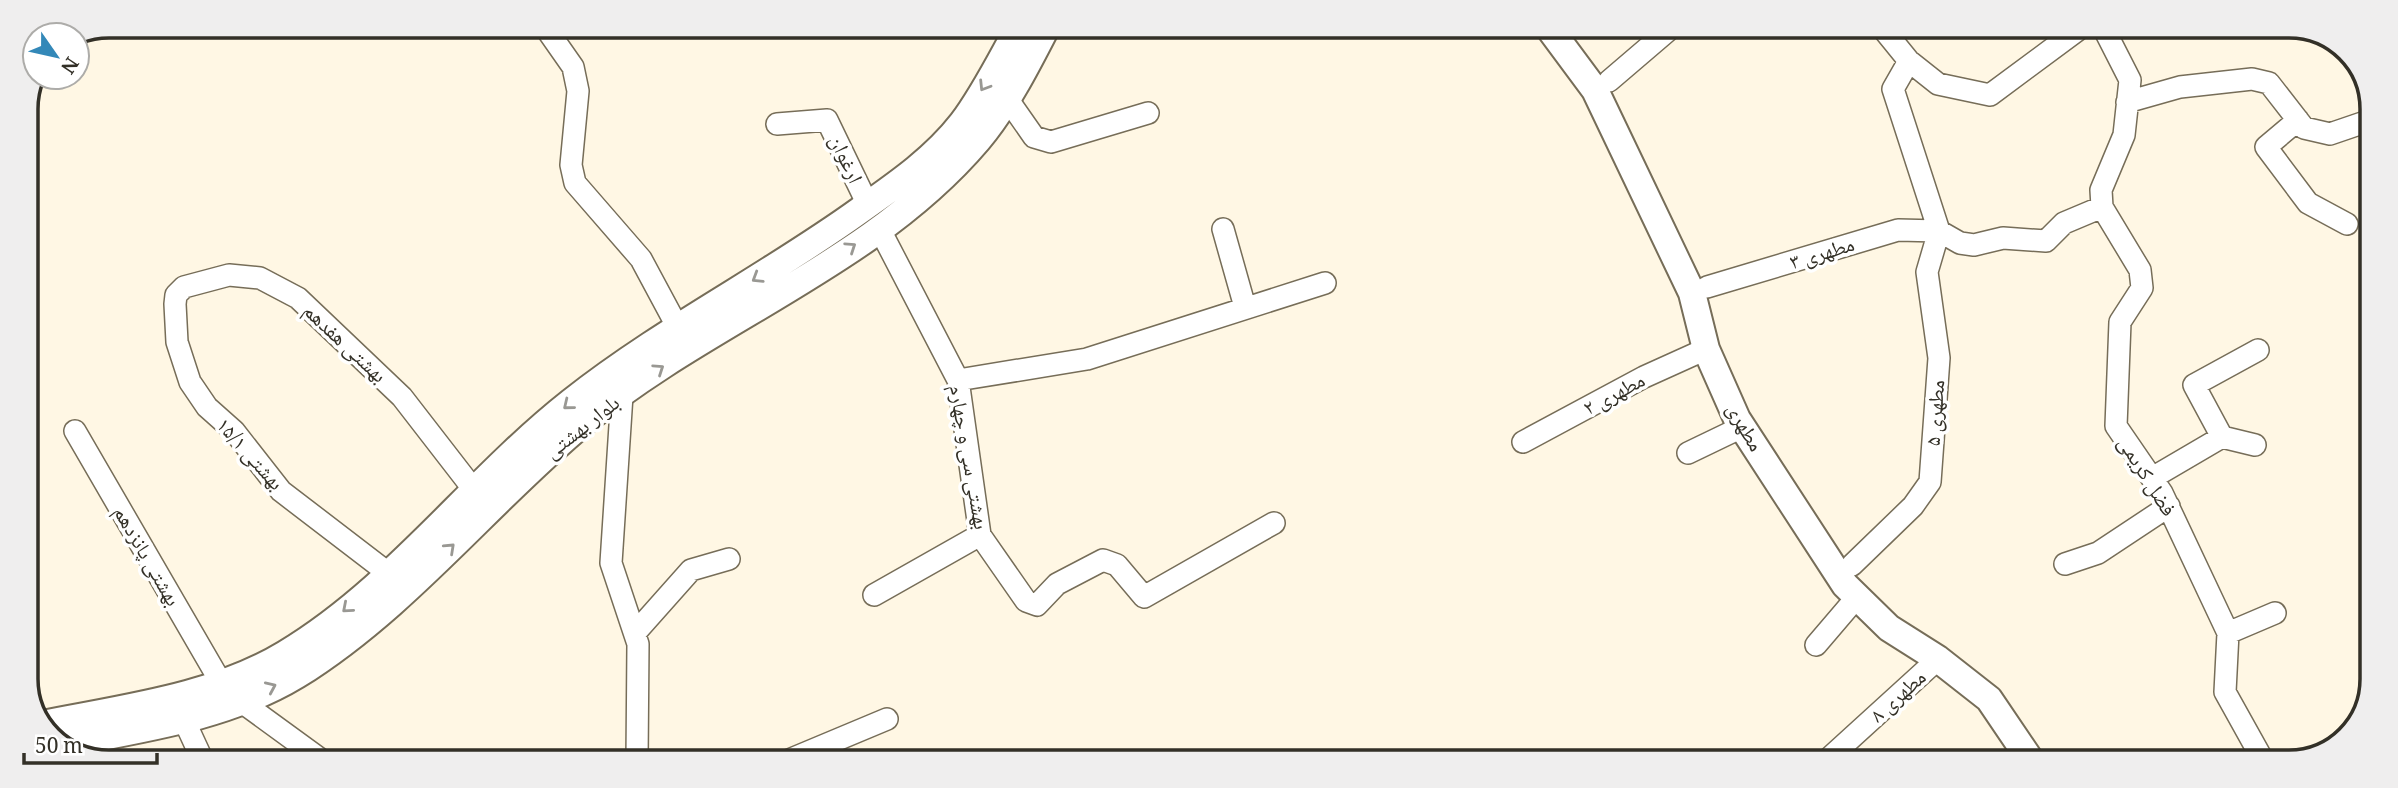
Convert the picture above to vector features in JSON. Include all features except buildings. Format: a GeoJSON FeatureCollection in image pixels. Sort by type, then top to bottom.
{"type":"FeatureCollection","features":[{"type":"Feature","properties":{"kind":"main road","name":"بلوار بهشتی"},"geometry":{"type":"LineString","coordinates":[[77,741],[184,720],[239,700],[295,676],[344,642],[452,546],[535,464],[622,395],[874,217],[961,123],[1012,38]]}},
{"type":"Feature","properties":{"kind":"main road","name":"بلوار بهشتی"},"geometry":{"type":"LineString","coordinates":[[53,722],[170,698],[220,681],[283,655],[330,623],[388,573],[572,401],[678,328],[816,243],[874,217],[940,181],[980,138],[1040,38]]}},
{"type":"Feature","properties":{"kind":"main road","name":"مطهری"},"geometry":{"type":"LineString","coordinates":[[1556,38],[1595,90],[1692,293],[1706,349],[1742,427],[1845,585],[1889,628],[1938,659],[1989,699],[2024,750]]}},
{"type":"Feature","properties":{"kind":"main road","name":"مطهری"},"geometry":{"type":"LineString","coordinates":[[1577,38],[1609,81],[1707,287],[1721,344],[1751,411],[1852,565],[1899,615],[1948,646],[2001,688],[2042,750]]}},
{"type":"Feature","properties":{"kind":"street"},"geometry":{"type":"LineString","coordinates":[[553,38],[573,66],[578,91],[572,165],[575,183],[641,260],[678,328]]}},
{"type":"Feature","properties":{"kind":"street"},"geometry":{"type":"LineString","coordinates":[[1609,81],[1659,38]]}},
{"type":"Feature","properties":{"kind":"street"},"geometry":{"type":"LineString","coordinates":[[1890,38],[1909,61],[1938,84],[1990,95],[2067,38]]}},
{"type":"Feature","properties":{"kind":"street"},"geometry":{"type":"LineString","coordinates":[[1909,61],[1893,89],[1939,231],[1960,243],[1974,245],[2003,238],[2046,241],[2064,223],[2102,206],[2101,190],[2124,135],[2130,80],[2109,38]]}},
{"type":"Feature","properties":{"kind":"street"},"geometry":{"type":"LineString","coordinates":[[2127,102],[2180,87],[2252,79],[2269,83],[2304,128],[2330,134],[2359,124]]}},
{"type":"Feature","properties":{"kind":"street"},"geometry":{"type":"LineString","coordinates":[[1006,97],[1034,137],[1051,142],[1148,113]]}},
{"type":"Feature","properties":{"kind":"street","name":"ارغوان"},"geometry":{"type":"LineString","coordinates":[[777,124],[827,120],[874,217]]}},
{"type":"Feature","properties":{"kind":"street"},"geometry":{"type":"LineString","coordinates":[[2298,120],[2266,147],[2308,203],[2347,224]]}},
{"type":"Feature","properties":{"kind":"street","name":"فضل کریمی"},"geometry":{"type":"LineString","coordinates":[[2102,206],[2140,270],[2141,288],[2120,322],[2116,425],[2169,506],[2228,633],[2225,692],[2257,750]]}},
{"type":"Feature","properties":{"kind":"street","name":"بهشتی سی و چهارم"},"geometry":{"type":"LineString","coordinates":[[874,217],[958,380],[980,535],[1026,601],[1037,605],[1057,584],[1103,560],[1117,565],[1144,597],[1274,523]]}},
{"type":"Feature","properties":{"kind":"street"},"geometry":{"type":"LineString","coordinates":[[1223,229],[1245,307]]}},
{"type":"Feature","properties":{"kind":"street","name":"مطهری ۳"},"geometry":{"type":"LineString","coordinates":[[1707,287],[1898,230],[1939,231]]}},
{"type":"Feature","properties":{"kind":"street","name":"مطهری ۵"},"geometry":{"type":"LineString","coordinates":[[1852,565],[1913,506],[1930,482],[1940,358],[1927,272],[1939,231]]}},
{"type":"Feature","properties":{"kind":"street","name":"بهشتی هفدهم"},"geometry":{"type":"LineString","coordinates":[[176,295],[184,287],[229,275],[260,278],[298,298],[402,397],[474,490]]}},
{"type":"Feature","properties":{"kind":"street"},"geometry":{"type":"LineString","coordinates":[[958,380],[1087,359],[1325,283]]}},
{"type":"Feature","properties":{"kind":"street","name":"۱۵/۱ بهشتی"},"geometry":{"type":"LineString","coordinates":[[176,295],[177,342],[190,382],[207,407],[234,431],[281,491],[388,573]]}},
{"type":"Feature","properties":{"kind":"street","name":"مطهری ۲"},"geometry":{"type":"LineString","coordinates":[[1523,442],[1644,377],[1706,349]]}},
{"type":"Feature","properties":{"kind":"street"},"geometry":{"type":"LineString","coordinates":[[2221,436],[2194,385],[2258,349]]}},
{"type":"Feature","properties":{"kind":"street"},"geometry":{"type":"LineString","coordinates":[[622,395],[611,563],[638,644],[637,750]]}},
{"type":"Feature","properties":{"kind":"street"},"geometry":{"type":"LineString","coordinates":[[1688,453],[1742,427]]}},
{"type":"Feature","properties":{"kind":"street","name":"بهشتی پانزدهم"},"geometry":{"type":"LineString","coordinates":[[75,431],[220,681]]}},
{"type":"Feature","properties":{"kind":"street"},"geometry":{"type":"LineString","coordinates":[[2152,478],[2221,436],[2255,445]]}},
{"type":"Feature","properties":{"kind":"street"},"geometry":{"type":"LineString","coordinates":[[2065,565],[2098,553],[2169,506]]}},
{"type":"Feature","properties":{"kind":"street"},"geometry":{"type":"LineString","coordinates":[[874,595],[980,535]]}},
{"type":"Feature","properties":{"kind":"street"},"geometry":{"type":"LineString","coordinates":[[635,633],[691,570],[729,559]]}},
{"type":"Feature","properties":{"kind":"street"},"geometry":{"type":"LineString","coordinates":[[1816,645],[1857,597]]}},
{"type":"Feature","properties":{"kind":"street"},"geometry":{"type":"LineString","coordinates":[[2228,633],[2275,613]]}},
{"type":"Feature","properties":{"kind":"street","name":"مطهری ۸"},"geometry":{"type":"LineString","coordinates":[[1838,750],[1938,659]]}},
{"type":"Feature","properties":{"kind":"street"},"geometry":{"type":"LineString","coordinates":[[239,700],[308,750]]}},
{"type":"Feature","properties":{"kind":"street"},"geometry":{"type":"LineString","coordinates":[[813,750],[887,719]]}},
{"type":"Feature","properties":{"kind":"street"},"geometry":{"type":"LineString","coordinates":[[184,720],[198,750]]}}]}
